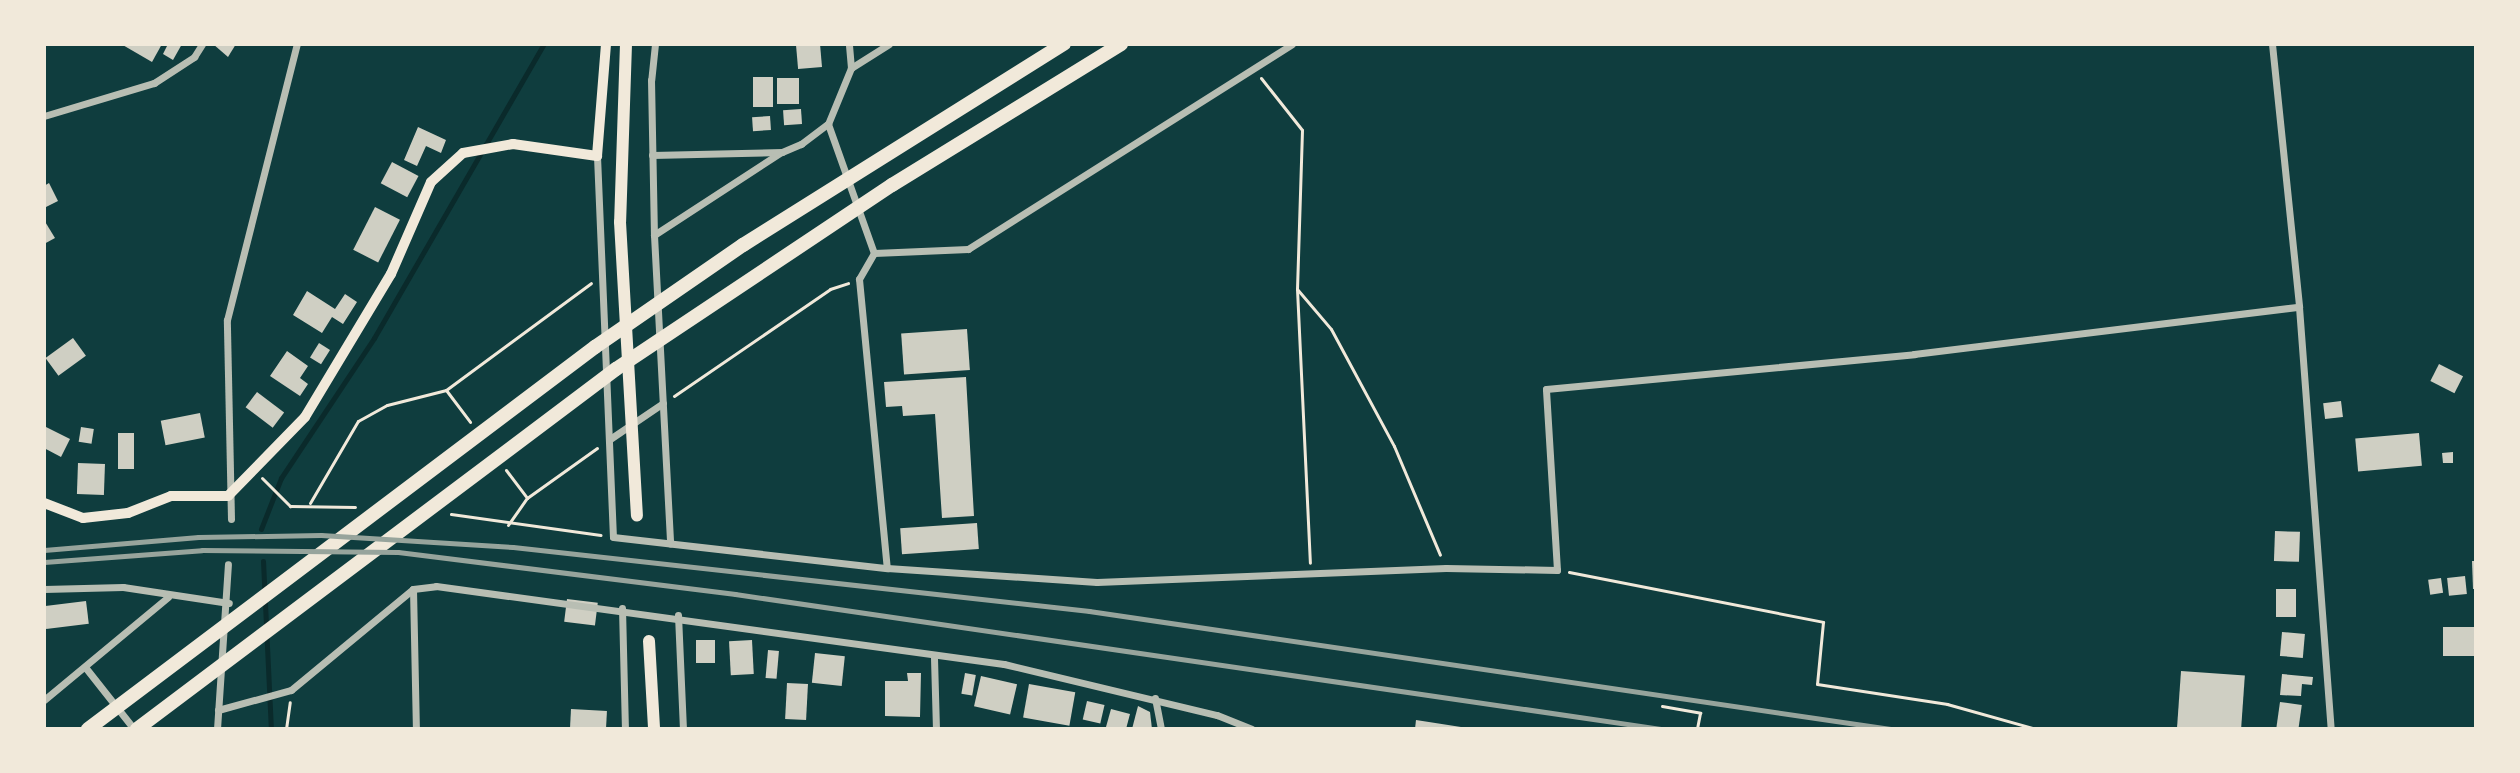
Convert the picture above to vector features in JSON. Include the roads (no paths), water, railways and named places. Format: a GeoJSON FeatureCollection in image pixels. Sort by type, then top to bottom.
{"type":"FeatureCollection","features":[{"type":"Feature","properties":{"kind":"highway"},"geometry":{"type":"LineString","coordinates":[[88,729],[595,347],[875,161],[1064,44]]}},
{"type":"Feature","properties":{"kind":"highway"},"geometry":{"type":"LineString","coordinates":[[136,729],[604,378],[892,185],[1121,44]]}},
{"type":"Feature","properties":{"kind":"main road"},"geometry":{"type":"LineString","coordinates":[[44,503],[83,518],[128,513],[171,496],[228,496],[305,417],[391,274],[431,182],[463,153],[513,144],[597,156],[606,44]]}},
{"type":"Feature","properties":{"kind":"main road"},"geometry":{"type":"LineString","coordinates":[[626,44],[620,222],[637,516]]}},
{"type":"Feature","properties":{"kind":"main road"},"geometry":{"type":"LineString","coordinates":[[649,641],[654,729]]}},
{"type":"Feature","properties":{"kind":"street"},"geometry":{"type":"LineString","coordinates":[[44,116],[154,83],[194,57],[202,44]]}},
{"type":"Feature","properties":{"kind":"street"},"geometry":{"type":"LineString","coordinates":[[231,519],[228,496],[227,320],[297,44]]}},
{"type":"Feature","properties":{"kind":"street"},"geometry":{"type":"LineString","coordinates":[[655,44],[652,155],[654,235],[670,544]]}},
{"type":"Feature","properties":{"kind":"street"},"geometry":{"type":"LineString","coordinates":[[654,235],[828,124],[851,68],[849,44]]}},
{"type":"Feature","properties":{"kind":"street"},"geometry":{"type":"LineString","coordinates":[[851,68],[889,44]]}},
{"type":"Feature","properties":{"kind":"street"},"geometry":{"type":"LineString","coordinates":[[874,253],[968,249],[1292,44]]}},
{"type":"Feature","properties":{"kind":"street"},"geometry":{"type":"LineString","coordinates":[[2272,44],[2299,307],[2331,729]]}},
{"type":"Feature","properties":{"kind":"street"},"geometry":{"type":"LineString","coordinates":[[828,124],[874,253],[859,279],[887,568]]}},
{"type":"Feature","properties":{"kind":"street"},"geometry":{"type":"LineString","coordinates":[[652,155],[782,152]]}},
{"type":"Feature","properties":{"kind":"street"},"geometry":{"type":"LineString","coordinates":[[597,156],[613,537],[887,568],[1097,582],[1446,568],[1557,570],[1546,389],[1914,354],[2299,307]]}},
{"type":"Feature","properties":{"kind":"street"},"geometry":{"type":"LineString","coordinates":[[610,439],[663,403]]}},
{"type":"Feature","properties":{"kind":"street"},"geometry":{"type":"LineString","coordinates":[[217,729],[229,603],[228,564]]}},
{"type":"Feature","properties":{"kind":"street"},"geometry":{"type":"LineString","coordinates":[[44,589],[123,587],[168,597],[229,603]]}},
{"type":"Feature","properties":{"kind":"street"},"geometry":{"type":"LineString","coordinates":[[218,710],[288,691],[413,589],[475,588],[678,615],[934,658],[1004,664],[1155,698],[1251,729]]}},
{"type":"Feature","properties":{"kind":"street"},"geometry":{"type":"LineString","coordinates":[[413,589],[416,729]]}},
{"type":"Feature","properties":{"kind":"street"},"geometry":{"type":"LineString","coordinates":[[44,700],[168,597]]}},
{"type":"Feature","properties":{"kind":"street"},"geometry":{"type":"LineString","coordinates":[[622,608],[625,729]]}},
{"type":"Feature","properties":{"kind":"street"},"geometry":{"type":"LineString","coordinates":[[678,615],[683,729]]}},
{"type":"Feature","properties":{"kind":"street"},"geometry":{"type":"LineString","coordinates":[[934,658],[936,729]]}},
{"type":"Feature","properties":{"kind":"street"},"geometry":{"type":"LineString","coordinates":[[85,667],[136,729]]}},
{"type":"Feature","properties":{"kind":"street"},"geometry":{"type":"LineString","coordinates":[[1155,698],[1161,729]]}},
{"type":"Feature","properties":{"kind":"waterway"},"geometry":{"type":"LineString","coordinates":[[261,529],[281,478],[374,338],[544,44]]}},
{"type":"Feature","properties":{"kind":"waterway"},"geometry":{"type":"LineString","coordinates":[[263,561],[271,729]]}},
{"type":"Feature","properties":{"kind":"railway"},"geometry":{"type":"LineString","coordinates":[[44,550],[198,537],[321,535],[513,547],[1089,611],[1890,729]]}},
{"type":"Feature","properties":{"kind":"railway"},"geometry":{"type":"LineString","coordinates":[[44,562],[202,550],[398,552],[735,594],[1662,729]]}}]}
